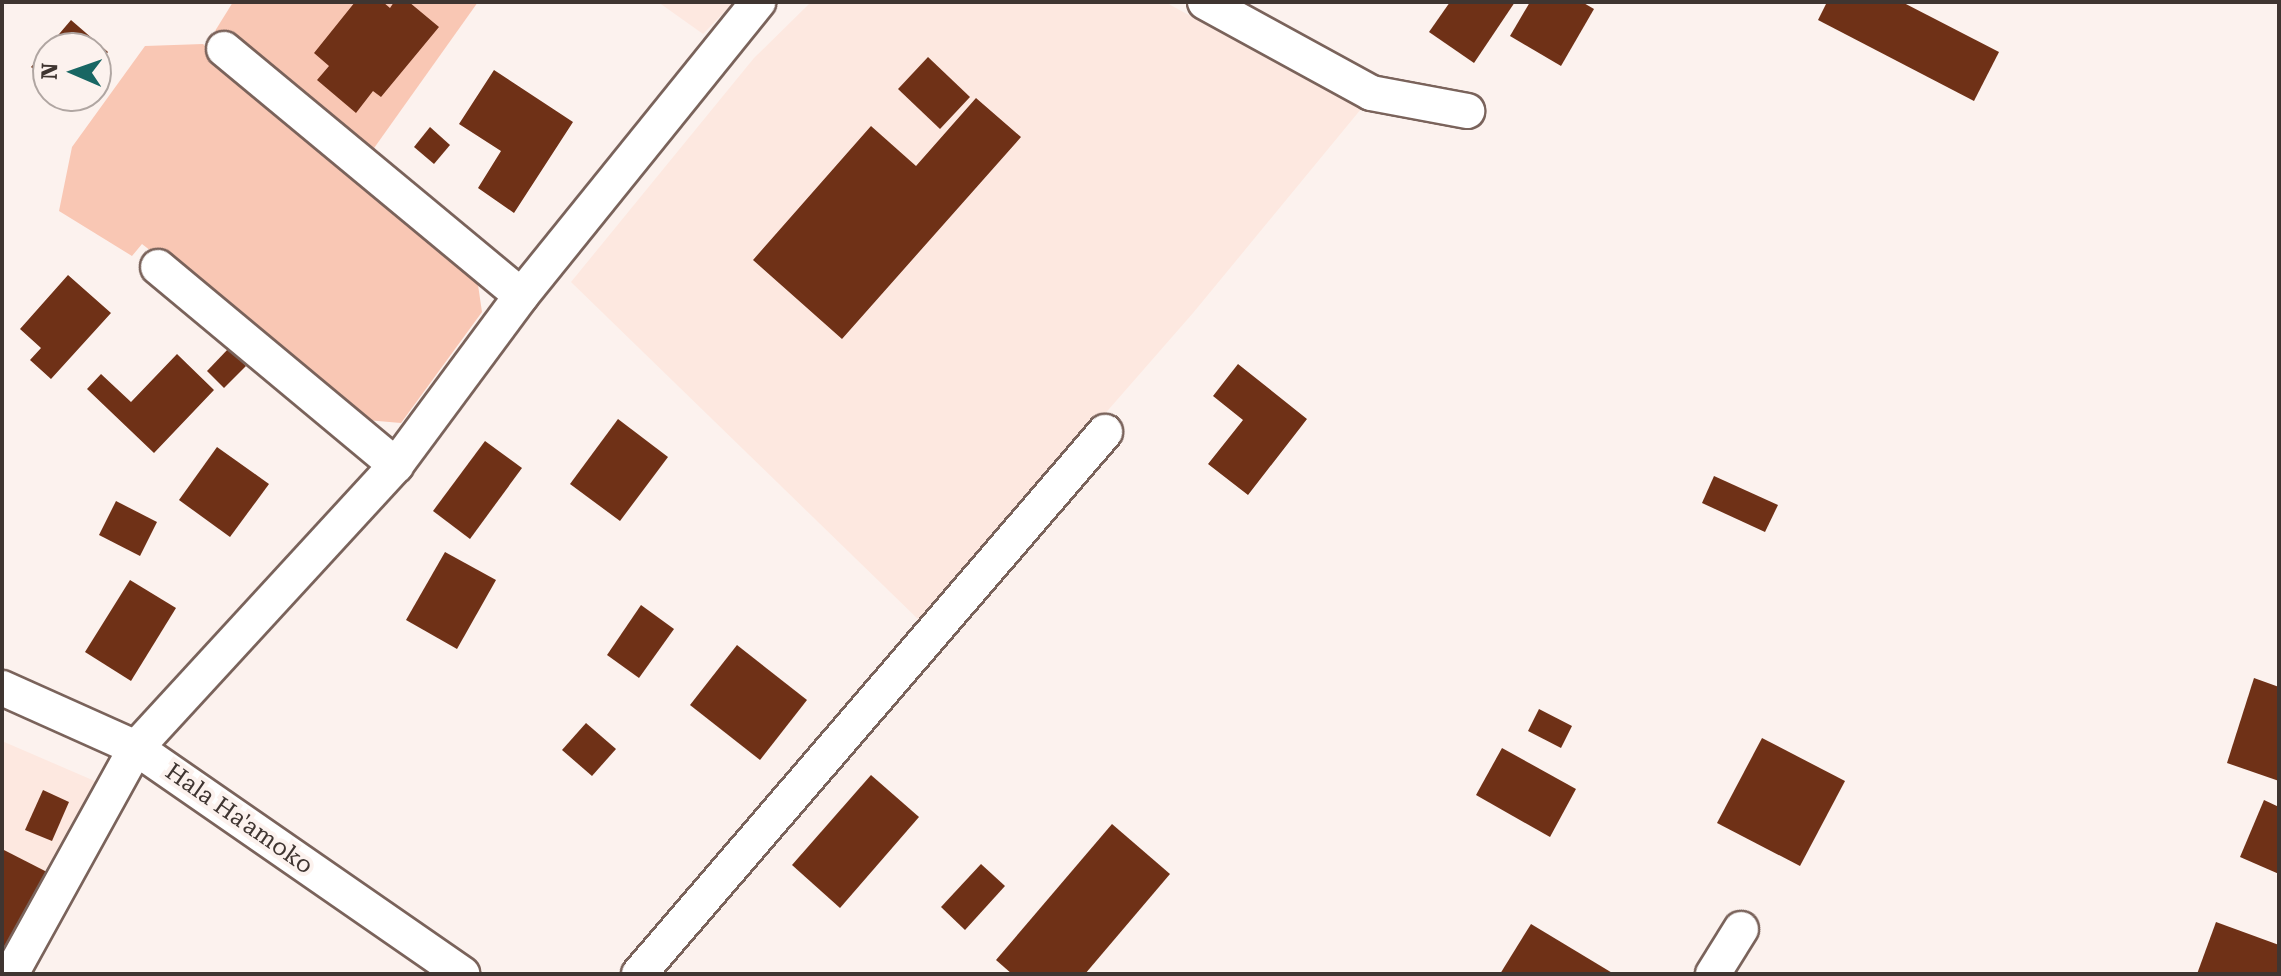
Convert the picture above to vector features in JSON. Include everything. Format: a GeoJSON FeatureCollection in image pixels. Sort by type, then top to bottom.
{"type":"FeatureCollection","features":[{"type":"Feature","properties":{"kind":"street"},"geometry":{"type":"LineString","coordinates":[[11,974],[136,748],[396,465],[521,296],[758,2]]}},
{"type":"Feature","properties":{"kind":"street"},"geometry":{"type":"LineString","coordinates":[[1205,2],[1371,93],[1467,111]]}},
{"type":"Feature","properties":{"kind":"street"},"geometry":{"type":"LineString","coordinates":[[224,49],[521,296]]}},
{"type":"Feature","properties":{"kind":"street"},"geometry":{"type":"LineString","coordinates":[[158,267],[396,465]]}},
{"type":"Feature","properties":{"kind":"street"},"geometry":{"type":"LineString","coordinates":[[639,974],[1105,432]]}},
{"type":"Feature","properties":{"kind":"street","name":"Hala Ha'amoko"},"geometry":{"type":"LineString","coordinates":[[2,688],[136,748],[462,974]]}},
{"type":"Feature","properties":{"kind":"street"},"geometry":{"type":"LineString","coordinates":[[1713,974],[1741,929]]}},
{"type":"Feature","properties":{"kind":"shaded area"},"geometry":{"type":"Polygon","coordinates":[[[233,2],[478,2],[367,158],[215,31],[233,2]]]}},
{"type":"Feature","properties":{"kind":"shaded area"},"geometry":{"type":"Polygon","coordinates":[[[658,2],[734,2],[703,34],[658,2]]]}},
{"type":"Feature","properties":{"kind":"shaded area"},"geometry":{"type":"Polygon","coordinates":[[[811,2],[1165,2],[1361,109],[1193,313],[922,623],[571,282],[754,58],[811,2]]]}},
{"type":"Feature","properties":{"kind":"shaded area"},"geometry":{"type":"Polygon","coordinates":[[[203,44],[477,278],[482,312],[401,423],[366,420],[142,244],[132,256],[59,211],[72,147],[97,112],[112,112],[112,92],[145,46],[203,44]]]}},
{"type":"Feature","properties":{"kind":"shaded area"},"geometry":{"type":"Polygon","coordinates":[[[2,741],[97,782],[2,964],[2,741]]]}},
{"type":"Feature","properties":{"kind":"building"},"geometry":{"type":"Polygon","coordinates":[[[355,2],[383,2],[390,8],[394,2],[409,2],[439,27],[381,97],[373,91],[356,113],[317,80],[329,66],[314,53],[355,2]]]}},
{"type":"Feature","properties":{"kind":"building"},"geometry":{"type":"Polygon","coordinates":[[[1450,2],[1515,2],[1474,63],[1429,32],[1450,2]]]}},
{"type":"Feature","properties":{"kind":"building"},"geometry":{"type":"Polygon","coordinates":[[[1530,2],[1582,2],[1594,9],[1561,66],[1510,36],[1530,2]]]}},
{"type":"Feature","properties":{"kind":"building"},"geometry":{"type":"Polygon","coordinates":[[[1827,2],[1902,2],[1999,52],[1974,101],[1818,20],[1827,2]]]}},
{"type":"Feature","properties":{"kind":"building"},"geometry":{"type":"Polygon","coordinates":[[[71,20],[85,32],[61,32],[71,20]]]}},
{"type":"Feature","properties":{"kind":"building"},"geometry":{"type":"Polygon","coordinates":[[[928,57],[970,97],[940,129],[898,89],[928,57]]]}},
{"type":"Feature","properties":{"kind":"building"},"geometry":{"type":"Polygon","coordinates":[[[494,70],[573,122],[514,213],[478,188],[501,151],[459,124],[494,70]]]}},
{"type":"Feature","properties":{"kind":"building"},"geometry":{"type":"Polygon","coordinates":[[[976,98],[1021,137],[842,339],[753,260],[871,126],[916,166],[976,98]]]}},
{"type":"Feature","properties":{"kind":"building"},"geometry":{"type":"Polygon","coordinates":[[[430,127],[450,145],[434,164],[414,147],[430,127]]]}},
{"type":"Feature","properties":{"kind":"building"},"geometry":{"type":"Polygon","coordinates":[[[68,275],[111,313],[51,379],[30,360],[41,348],[20,329],[68,275]]]}},
{"type":"Feature","properties":{"kind":"building"},"geometry":{"type":"Polygon","coordinates":[[[229,348],[246,366],[224,388],[207,371],[229,348]]]}},
{"type":"Feature","properties":{"kind":"building"},"geometry":{"type":"Polygon","coordinates":[[[177,354],[214,390],[154,453],[87,389],[101,374],[131,402],[177,354]]]}},
{"type":"Feature","properties":{"kind":"building"},"geometry":{"type":"Polygon","coordinates":[[[1238,364],[1307,419],[1248,495],[1208,464],[1243,420],[1213,396],[1238,364]]]}},
{"type":"Feature","properties":{"kind":"building"},"geometry":{"type":"Polygon","coordinates":[[[618,419],[668,457],[620,521],[570,484],[618,419]]]}},
{"type":"Feature","properties":{"kind":"building"},"geometry":{"type":"Polygon","coordinates":[[[485,441],[522,468],[470,539],[433,511],[485,441]]]}},
{"type":"Feature","properties":{"kind":"building"},"geometry":{"type":"Polygon","coordinates":[[[217,447],[269,484],[230,537],[179,500],[217,447]]]}},
{"type":"Feature","properties":{"kind":"building"},"geometry":{"type":"Polygon","coordinates":[[[1714,476],[1778,505],[1765,532],[1702,503],[1714,476]]]}},
{"type":"Feature","properties":{"kind":"building"},"geometry":{"type":"Polygon","coordinates":[[[116,501],[157,522],[140,556],[99,535],[116,501]]]}},
{"type":"Feature","properties":{"kind":"building"},"geometry":{"type":"Polygon","coordinates":[[[445,552],[496,580],[457,649],[406,620],[445,552]]]}},
{"type":"Feature","properties":{"kind":"building"},"geometry":{"type":"Polygon","coordinates":[[[130,580],[176,608],[131,681],[85,652],[130,580]]]}},
{"type":"Feature","properties":{"kind":"building"},"geometry":{"type":"Polygon","coordinates":[[[641,605],[674,629],[639,678],[607,655],[641,605]]]}},
{"type":"Feature","properties":{"kind":"building"},"geometry":{"type":"Polygon","coordinates":[[[737,645],[807,700],[760,760],[690,705],[737,645]]]}},
{"type":"Feature","properties":{"kind":"building"},"geometry":{"type":"Polygon","coordinates":[[[2254,678],[2279,687],[2279,781],[2227,763],[2254,678]]]}},
{"type":"Feature","properties":{"kind":"building"},"geometry":{"type":"Polygon","coordinates":[[[1539,709],[1572,726],[1561,748],[1528,731],[1539,709]]]}},
{"type":"Feature","properties":{"kind":"building"},"geometry":{"type":"Polygon","coordinates":[[[586,723],[616,749],[592,776],[562,750],[586,723]]]}},
{"type":"Feature","properties":{"kind":"building"},"geometry":{"type":"Polygon","coordinates":[[[1762,738],[1845,781],[1800,866],[1717,823],[1762,738]]]}},
{"type":"Feature","properties":{"kind":"building"},"geometry":{"type":"Polygon","coordinates":[[[1502,748],[1576,789],[1550,837],[1476,795],[1502,748]]]}},
{"type":"Feature","properties":{"kind":"building"},"geometry":{"type":"Polygon","coordinates":[[[871,775],[919,817],[840,908],[792,865],[871,775]]]}},
{"type":"Feature","properties":{"kind":"building"},"geometry":{"type":"Polygon","coordinates":[[[43,790],[69,802],[52,841],[25,830],[43,790]]]}},
{"type":"Feature","properties":{"kind":"building"},"geometry":{"type":"Polygon","coordinates":[[[2264,800],[2279,807],[2279,874],[2240,857],[2264,800]]]}},
{"type":"Feature","properties":{"kind":"building"},"geometry":{"type":"Polygon","coordinates":[[[1112,824],[1170,874],[1085,974],[1012,974],[996,960],[1112,824]]]}},
{"type":"Feature","properties":{"kind":"building"},"geometry":{"type":"Polygon","coordinates":[[[2,849],[47,872],[2,961],[2,849]]]}},
{"type":"Feature","properties":{"kind":"building"},"geometry":{"type":"Polygon","coordinates":[[[981,864],[1005,886],[965,930],[941,907],[981,864]]]}},
{"type":"Feature","properties":{"kind":"building"},"geometry":{"type":"Polygon","coordinates":[[[2216,922],[2279,945],[2279,974],[2197,974],[2216,922]]]}},
{"type":"Feature","properties":{"kind":"building"},"geometry":{"type":"Polygon","coordinates":[[[1531,924],[1614,974],[1500,974],[1531,924]]]}}]}
